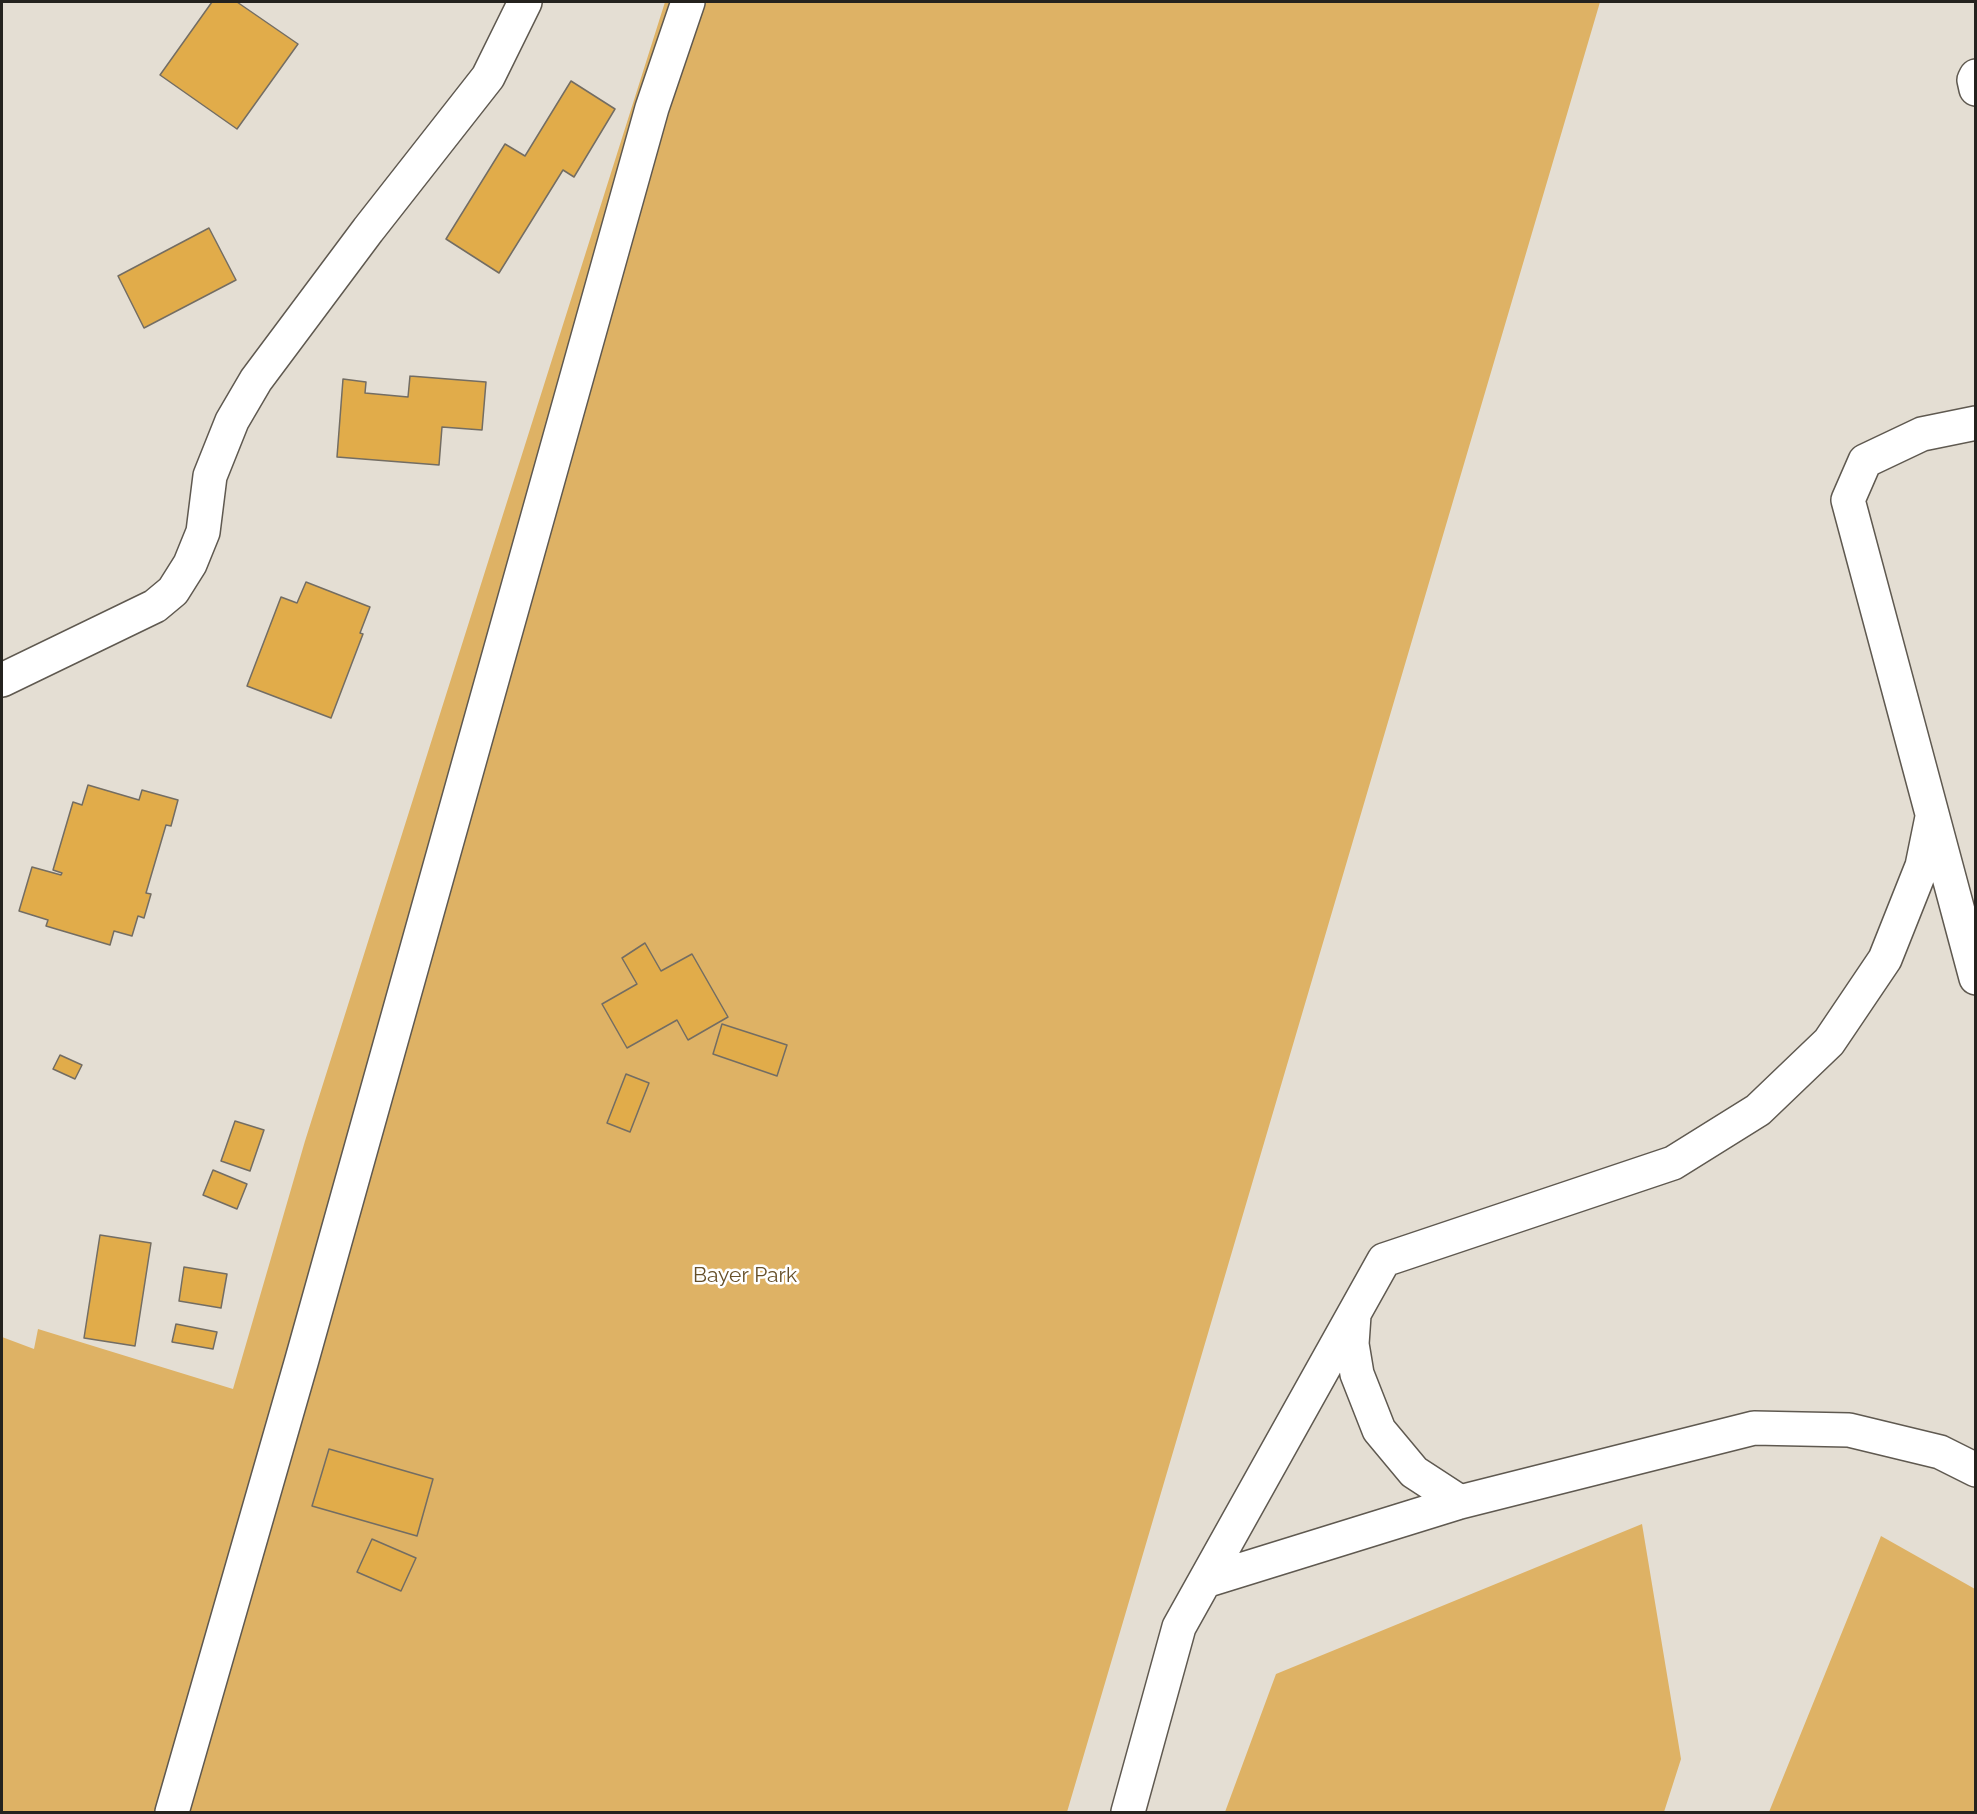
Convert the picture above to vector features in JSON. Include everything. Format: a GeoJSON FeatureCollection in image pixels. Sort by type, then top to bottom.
{"type":"FeatureCollection","features":[{"type":"Feature","properties":{"kind":"street"},"geometry":{"type":"LineString","coordinates":[[2,680],[155,606],[173,591],[190,564],[203,532],[210,476],[214,465],[232,421],[256,380],[368,230],[488,77],[525,2]]}},
{"type":"Feature","properties":{"kind":"street"},"geometry":{"type":"LineString","coordinates":[[172,1812],[302,1363],[652,108],[688,2]]}},
{"type":"Feature","properties":{"kind":"street"},"geometry":{"type":"LineString","coordinates":[[1976,76],[1974,80],[1976,89]]}},
{"type":"Feature","properties":{"kind":"street"},"geometry":{"type":"LineString","coordinates":[[1976,423],[1922,434],[1865,461],[1848,500],[1976,978]]}},
{"type":"Feature","properties":{"kind":"street"},"geometry":{"type":"LineString","coordinates":[[1128,1812],[1179,1627],[1384,1260],[1673,1162],[1758,1110],[1829,1042],[1885,959],[1922,866],[1932,817]]}},
{"type":"Feature","properties":{"kind":"street"},"geometry":{"type":"LineString","coordinates":[[1354,1314],[1352,1344],[1357,1374],[1379,1430],[1414,1472],[1460,1502]]}},
{"type":"Feature","properties":{"kind":"street"},"geometry":{"type":"LineString","coordinates":[[1205,1581],[1460,1502],[1754,1428],[1849,1430],[1940,1452],[1976,1470]]}},
{"type":"Feature","properties":{"kind":"green space","name":"Bayer Park"},"geometry":{"type":"Polygon","coordinates":[[[665,2],[1600,2],[1067,1812],[2,1812],[2,1337],[34,1349],[38,1329],[233,1389],[305,1141],[665,2]]]}},
{"type":"Feature","properties":{"kind":"green space"},"geometry":{"type":"Polygon","coordinates":[[[1642,1524],[1681,1759],[1664,1812],[1225,1812],[1276,1674],[1642,1524]]]}},
{"type":"Feature","properties":{"kind":"green space"},"geometry":{"type":"Polygon","coordinates":[[[1881,1536],[1975,1589],[1975,1812],[1769,1812],[1881,1536]]]}},
{"type":"Feature","properties":{"kind":"building"},"geometry":{"type":"Polygon","coordinates":[[[212,2],[237,2],[298,44],[237,129],[160,75],[212,2]]]}},
{"type":"Feature","properties":{"kind":"building"},"geometry":{"type":"Polygon","coordinates":[[[571,81],[615,109],[574,177],[563,170],[499,273],[446,239],[505,144],[525,156],[571,81]]]}},
{"type":"Feature","properties":{"kind":"building"},"geometry":{"type":"Polygon","coordinates":[[[209,228],[236,280],[144,328],[118,276],[209,228]]]}},
{"type":"Feature","properties":{"kind":"building"},"geometry":{"type":"Polygon","coordinates":[[[410,376],[486,382],[482,430],[442,427],[439,465],[337,457],[343,379],[366,382],[365,393],[408,397],[410,376]]]}},
{"type":"Feature","properties":{"kind":"building"},"geometry":{"type":"Polygon","coordinates":[[[306,582],[370,607],[360,633],[363,634],[331,718],[247,686],[281,597],[297,603],[306,582]]]}},
{"type":"Feature","properties":{"kind":"building"},"geometry":{"type":"Polygon","coordinates":[[[88,785],[139,800],[142,790],[178,800],[171,826],[166,825],[146,893],[151,894],[144,918],[138,916],[132,936],[114,931],[110,945],[46,926],[48,920],[19,911],[32,867],[61,875],[62,873],[53,870],[73,802],[82,805],[88,785]]]}},
{"type":"Feature","properties":{"kind":"building"},"geometry":{"type":"Polygon","coordinates":[[[645,943],[661,971],[692,954],[728,1017],[688,1040],[677,1020],[627,1048],[602,1004],[637,984],[622,958],[645,943]]]}},
{"type":"Feature","properties":{"kind":"building"},"geometry":{"type":"Polygon","coordinates":[[[722,1024],[787,1045],[777,1076],[713,1054],[722,1024]]]}},
{"type":"Feature","properties":{"kind":"building"},"geometry":{"type":"Polygon","coordinates":[[[60,1055],[82,1065],[75,1079],[53,1069],[60,1055]]]}},
{"type":"Feature","properties":{"kind":"building"},"geometry":{"type":"Polygon","coordinates":[[[626,1074],[649,1083],[630,1132],[607,1123],[626,1074]]]}},
{"type":"Feature","properties":{"kind":"building"},"geometry":{"type":"Polygon","coordinates":[[[235,1121],[264,1130],[250,1171],[221,1161],[235,1121]]]}},
{"type":"Feature","properties":{"kind":"building"},"geometry":{"type":"Polygon","coordinates":[[[213,1170],[247,1184],[237,1209],[203,1195],[213,1170]]]}},
{"type":"Feature","properties":{"kind":"building"},"geometry":{"type":"Polygon","coordinates":[[[100,1235],[151,1243],[135,1346],[84,1338],[100,1235]]]}},
{"type":"Feature","properties":{"kind":"building"},"geometry":{"type":"Polygon","coordinates":[[[184,1267],[227,1274],[221,1308],[179,1301],[184,1267]]]}},
{"type":"Feature","properties":{"kind":"building"},"geometry":{"type":"Polygon","coordinates":[[[176,1324],[217,1332],[213,1349],[172,1342],[176,1324]]]}},
{"type":"Feature","properties":{"kind":"building"},"geometry":{"type":"Polygon","coordinates":[[[329,1449],[433,1479],[417,1536],[312,1506],[329,1449]]]}},
{"type":"Feature","properties":{"kind":"building"},"geometry":{"type":"Polygon","coordinates":[[[372,1539],[416,1558],[401,1591],[357,1572],[372,1539]]]}}]}
